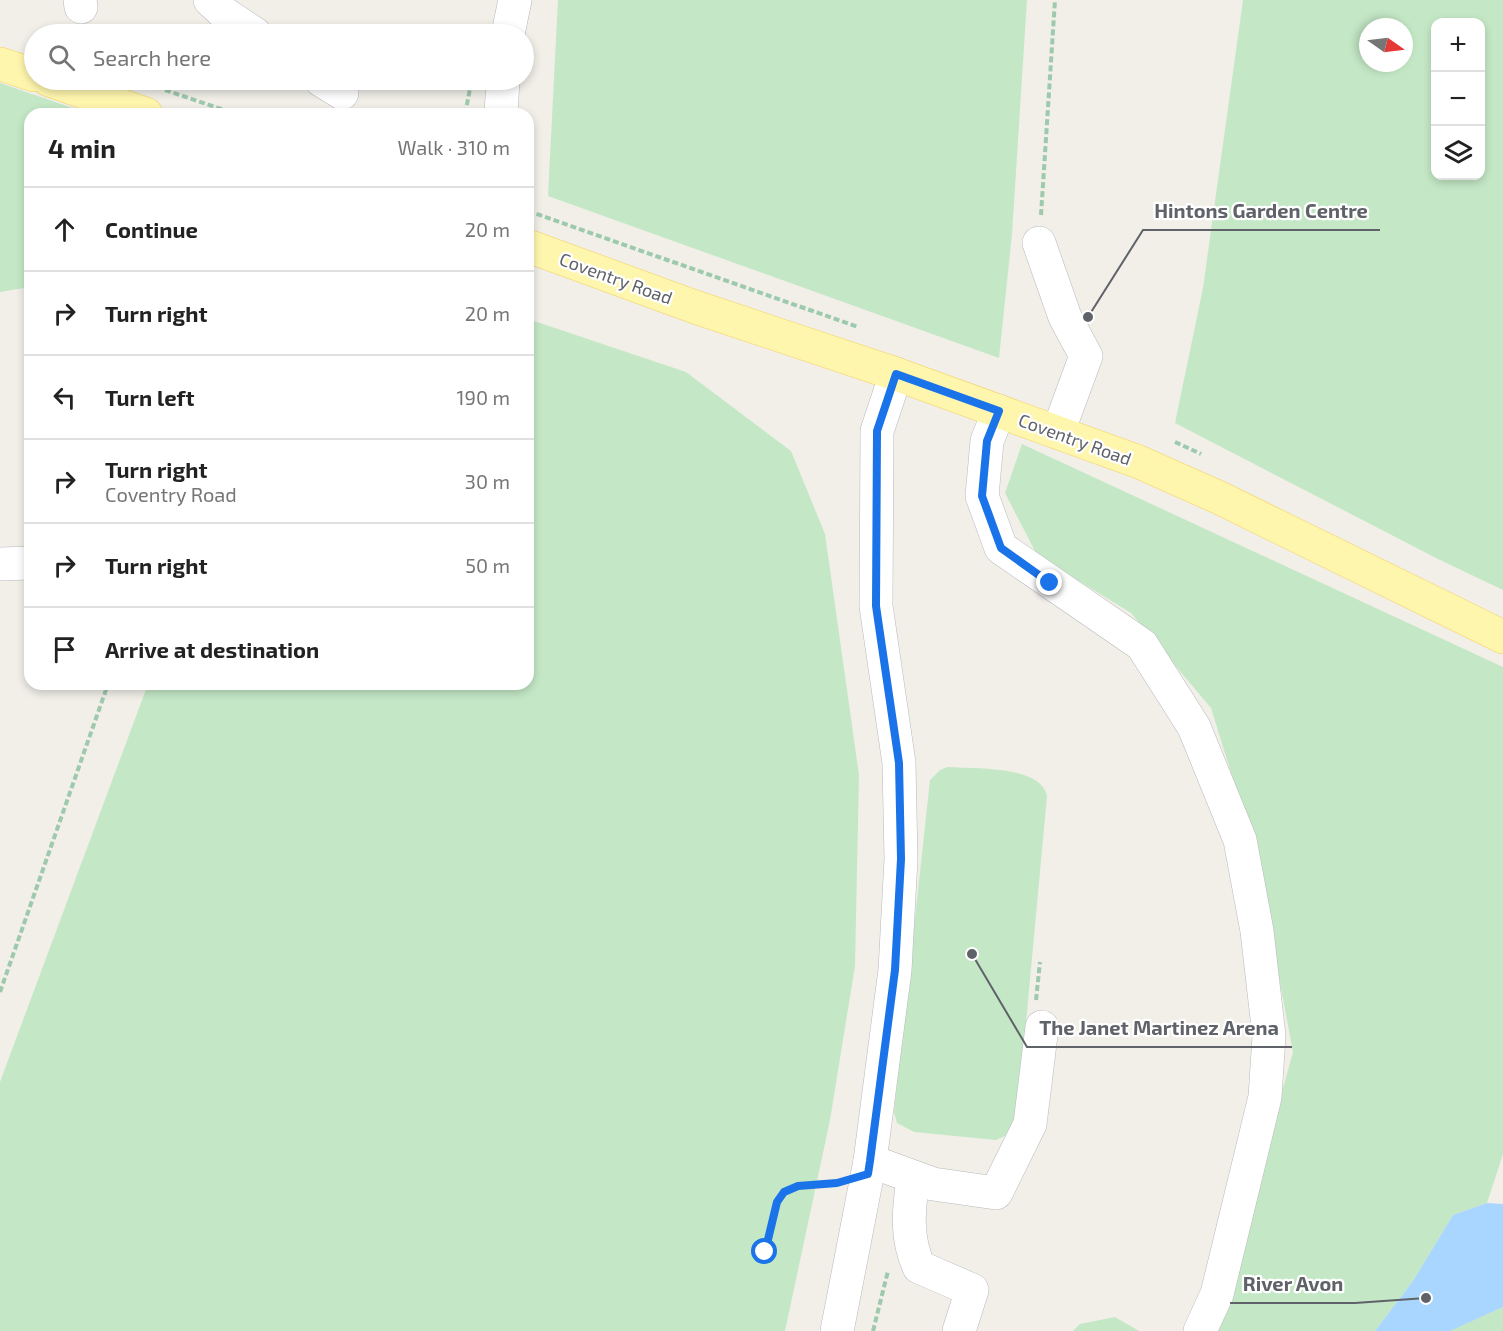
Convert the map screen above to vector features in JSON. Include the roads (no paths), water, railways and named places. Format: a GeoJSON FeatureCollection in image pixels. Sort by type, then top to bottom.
{"type":"FeatureCollection","features":[{"type":"Feature","properties":{"kind":"main road"},"geometry":{"type":"LineString","coordinates":[[0,64],[24,72]]}},
{"type":"Feature","properties":{"kind":"main road"},"geometry":{"type":"LineString","coordinates":[[100,90],[150,100]]}},
{"type":"Feature","properties":{"kind":"main road","name":"Coventry Road"},"geometry":{"type":"LineString","coordinates":[[534,248],[695,307],[896,374],[1138,462],[1220,498],[1503,637]]}},
{"type":"Feature","properties":{"kind":"street"},"geometry":{"type":"LineString","coordinates":[[510,24],[515,0]]}},
{"type":"Feature","properties":{"kind":"street"},"geometry":{"type":"LineString","coordinates":[[215,16],[233,24]]}},
{"type":"Feature","properties":{"kind":"street"},"geometry":{"type":"LineString","coordinates":[[501,108],[502,90]]}},
{"type":"Feature","properties":{"kind":"street"},"geometry":{"type":"LineString","coordinates":[[1039,243],[1065,316],[1086,356],[1058,432]]}},
{"type":"Feature","properties":{"kind":"street"},"geometry":{"type":"LineString","coordinates":[[837,1331],[869,1167],[895,970],[901,859],[899,763],[876,606],[877,431],[896,374]]}},
{"type":"Feature","properties":{"kind":"street"},"geometry":{"type":"LineString","coordinates":[[999,411],[987,441],[982,496],[1001,548],[1142,645],[1194,727],[1240,840],[1257,932],[1269,1036],[1265,1097],[1217,1294],[1200,1331]]}},
{"type":"Feature","properties":{"kind":"street"},"geometry":{"type":"LineString","coordinates":[[0,564],[24,563]]}},
{"type":"Feature","properties":{"kind":"street"},"geometry":{"type":"LineString","coordinates":[[869,1167],[914,1176],[933,1184],[996,1193],[1030,1124],[1039,1017]]}},
{"type":"Feature","properties":{"kind":"street"},"geometry":{"type":"LineString","coordinates":[[914,1176],[907,1222],[911,1248],[919,1267],[972,1290],[959,1331]]}},
{"type":"Feature","properties":{"kind":"water"},"geometry":{"type":"Polygon","coordinates":[[[1487,1203],[1503,1204],[1503,1307],[1450,1331],[1375,1331],[1413,1281],[1453,1215],[1487,1203]]]}},
{"type":"Feature","properties":{"kind":"place","name":"Hintons Garden Centre"},"geometry":{"type":"Point","coordinates":[1088,317]}},
{"type":"Feature","properties":{"kind":"place","name":"The Janet Martinez Arena"},"geometry":{"type":"Point","coordinates":[972,954]}},
{"type":"Feature","properties":{"kind":"place","name":"River Avon"},"geometry":{"type":"Point","coordinates":[1426,1298]}}]}
